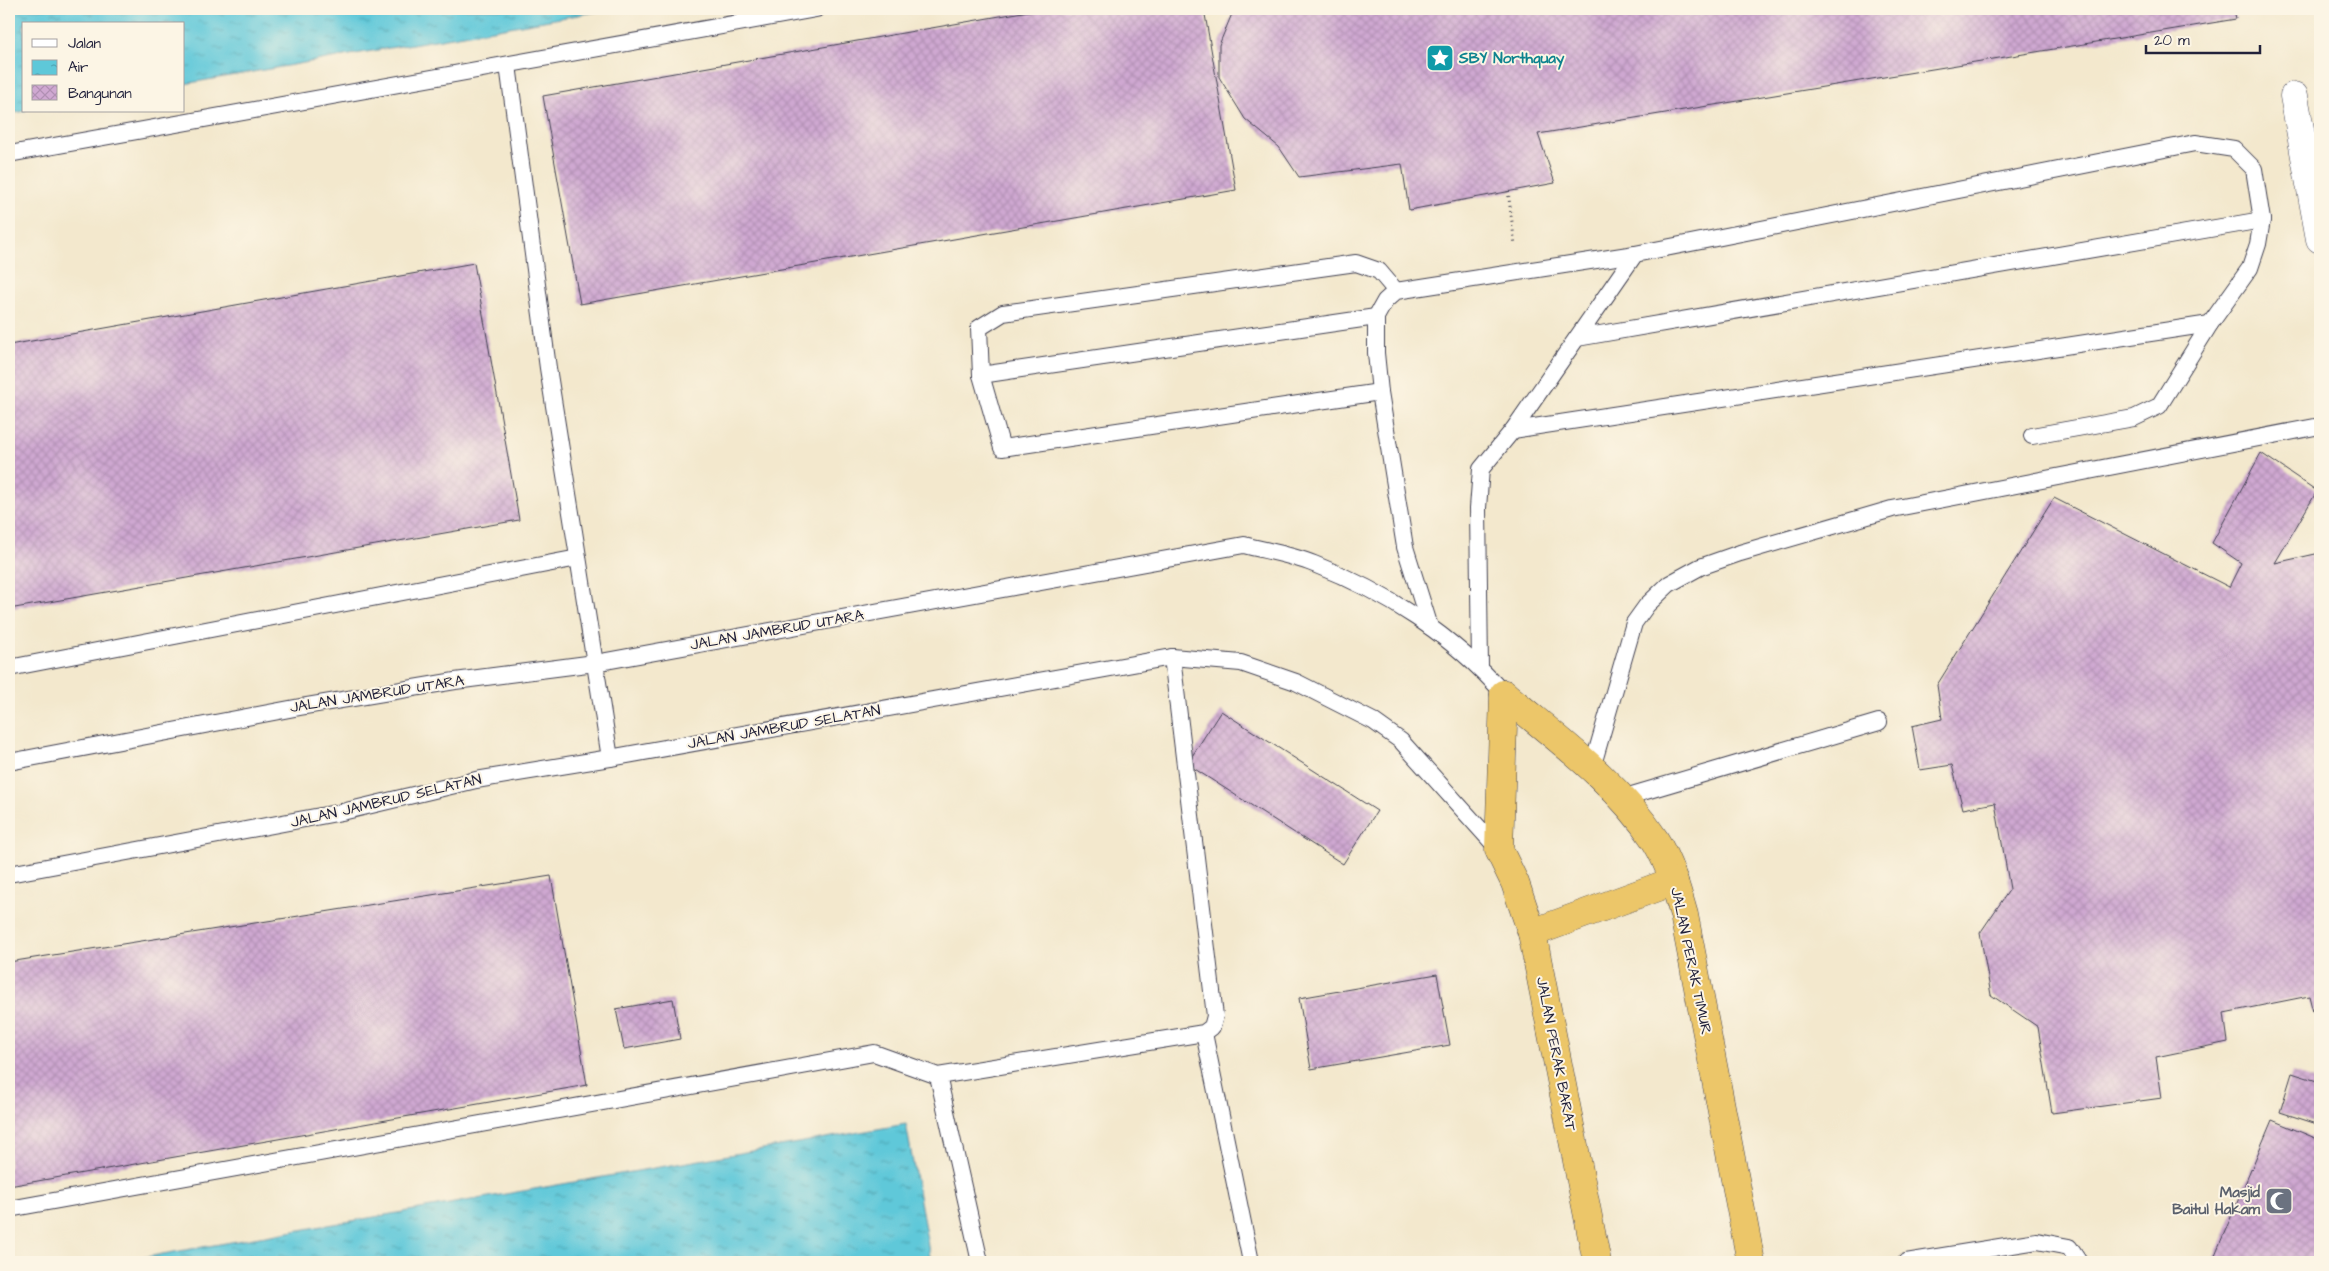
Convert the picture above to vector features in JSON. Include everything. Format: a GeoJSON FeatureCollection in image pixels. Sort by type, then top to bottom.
{"type":"FeatureCollection","features":[{"type":"Feature","properties":{"kind":"highway","name":"JALAN PERAK TIMUR"},"geometry":{"type":"LineString","coordinates":[[1504,694],[1592,768],[1622,798],[1656,841],[1674,881],[1684,914],[1751,1262]]}},
{"type":"Feature","properties":{"kind":"highway"},"geometry":{"type":"LineString","coordinates":[[1499,850],[1504,694]]}},
{"type":"Feature","properties":{"kind":"highway","name":"JALAN PERAK BARAT"},"geometry":{"type":"LineString","coordinates":[[1499,850],[1515,883],[1532,934],[1597,1262]]}},
{"type":"Feature","properties":{"kind":"highway"},"geometry":{"type":"LineString","coordinates":[[1532,934],[1674,881]]}},
{"type":"Feature","properties":{"kind":"street"},"geometry":{"type":"LineString","coordinates":[[2294,96],[2320,239]]}},
{"type":"Feature","properties":{"kind":"lane"},"geometry":{"type":"LineString","coordinates":[[9,154],[816,9]]}},
{"type":"Feature","properties":{"kind":"lane"},"geometry":{"type":"LineString","coordinates":[[508,65],[548,368],[610,758]]}},
{"type":"Feature","properties":{"kind":"lane"},"geometry":{"type":"LineString","coordinates":[[1430,627],[1405,547],[1380,392],[1376,353],[1376,317],[1385,301],[1396,291],[1635,254],[2195,144],[2234,148],[2254,169],[2262,220],[2258,244],[2250,268],[2210,324],[2169,392],[2159,406],[2134,418],[2032,436]]}},
{"type":"Feature","properties":{"kind":"lane"},"geometry":{"type":"LineString","coordinates":[[1578,338],[2262,220]]}},
{"type":"Feature","properties":{"kind":"lane"},"geometry":{"type":"LineString","coordinates":[[1480,667],[1478,508],[1481,468],[1513,430],[1635,254]]}},
{"type":"Feature","properties":{"kind":"lane"},"geometry":{"type":"LineString","coordinates":[[1380,392],[1002,448],[981,375],[978,328],[1003,313],[1356,262],[1379,271],[1396,291]]}},
{"type":"Feature","properties":{"kind":"lane"},"geometry":{"type":"LineString","coordinates":[[981,375],[1376,317]]}},
{"type":"Feature","properties":{"kind":"lane"},"geometry":{"type":"LineString","coordinates":[[1513,430],[2210,324]]}},
{"type":"Feature","properties":{"kind":"lane"},"geometry":{"type":"LineString","coordinates":[[1592,768],[1634,623],[1647,605],[1669,584],[1700,567],[1740,553],[1892,510],[2320,426]]}},
{"type":"Feature","properties":{"kind":"lane","name":"JALAN JAMBRUD UTARA"},"geometry":{"type":"LineString","coordinates":[[9,762],[300,707],[455,681],[595,662],[1244,545],[1313,564],[1384,596],[1430,627],[1480,667],[1504,694]]}},
{"type":"Feature","properties":{"kind":"lane"},"geometry":{"type":"LineString","coordinates":[[9,668],[578,558]]}},
{"type":"Feature","properties":{"kind":"lane"},"geometry":{"type":"LineString","coordinates":[[9,1209],[874,1053],[938,1076],[1204,1033],[1212,1027],[1215,1016],[1172,657]]}},
{"type":"Feature","properties":{"kind":"lane","name":"JALAN JAMBRUD SELATAN"},"geometry":{"type":"LineString","coordinates":[[9,874],[342,812],[476,780],[610,758],[1172,657],[1241,662],[1296,682],[1373,721],[1401,741],[1499,850]]}},
{"type":"Feature","properties":{"kind":"lane"},"geometry":{"type":"LineString","coordinates":[[1622,798],[1880,722]]}},
{"type":"Feature","properties":{"kind":"lane"},"geometry":{"type":"LineString","coordinates":[[1204,1033],[1251,1262]]}},
{"type":"Feature","properties":{"kind":"lane"},"geometry":{"type":"LineString","coordinates":[[938,1076],[980,1262]]}},
{"type":"Feature","properties":{"kind":"lane"},"geometry":{"type":"LineString","coordinates":[[1906,1262],[2037,1241],[2070,1246],[2079,1262]]}},
{"type":"Feature","properties":{"kind":"path"},"geometry":{"type":"LineString","coordinates":[[1508,191],[1520,273]]}},
{"type":"Feature","properties":{"kind":"water"},"geometry":{"type":"Polygon","coordinates":[[[9,9],[612,9],[185,84],[185,22],[22,22],[22,112],[9,114],[9,9]]]}},
{"type":"Feature","properties":{"kind":"water"},"geometry":{"type":"Polygon","coordinates":[[[906,1124],[931,1262],[117,1262],[906,1124]]]}},
{"type":"Feature","properties":{"kind":"building"},"geometry":{"type":"Polygon","coordinates":[[[1040,9],[1204,9],[1236,190],[580,304],[543,96],[1040,9]]]}},
{"type":"Feature","properties":{"kind":"building"},"geometry":{"type":"Polygon","coordinates":[[[1234,9],[2234,9],[2236,19],[1538,134],[1555,183],[1409,210],[1402,164],[1299,177],[1279,147],[1245,119],[1219,77],[1219,45],[1234,9]]]}},
{"type":"Feature","properties":{"kind":"building"},"geometry":{"type":"Polygon","coordinates":[[[474,263],[519,520],[9,609],[9,345],[474,263]]]}},
{"type":"Feature","properties":{"kind":"building"},"geometry":{"type":"Polygon","coordinates":[[[2261,453],[2317,491],[2275,563],[2320,553],[2320,775],[2318,775],[2320,783],[2320,1010],[2313,1012],[2309,996],[2224,1013],[2228,1042],[2156,1057],[2162,1098],[2052,1113],[2038,1027],[1991,995],[1980,933],[2010,889],[1995,803],[1963,809],[1952,765],[1920,770],[1912,726],[1942,719],[1937,685],[2054,498],[2229,587],[2241,563],[2212,543],[2261,453]]]}},
{"type":"Feature","properties":{"kind":"building"},"geometry":{"type":"Polygon","coordinates":[[[1221,711],[1377,811],[1343,864],[1187,764],[1221,711]]]}},
{"type":"Feature","properties":{"kind":"building"},"geometry":{"type":"Polygon","coordinates":[[[551,876],[587,1085],[9,1186],[9,962],[551,876]]]}},
{"type":"Feature","properties":{"kind":"building"},"geometry":{"type":"Polygon","coordinates":[[[1437,974],[1450,1045],[1311,1069],[1299,998],[1437,974]]]}},
{"type":"Feature","properties":{"kind":"building"},"geometry":{"type":"Polygon","coordinates":[[[673,999],[680,1039],[624,1049],[616,1009],[673,999]]]}},
{"type":"Feature","properties":{"kind":"building"},"geometry":{"type":"Polygon","coordinates":[[[2292,1073],[2320,1082],[2320,1125],[2280,1112],[2292,1073]]]}},
{"type":"Feature","properties":{"kind":"building","name":"Masjid Baitul Hakam"},"geometry":{"type":"Polygon","coordinates":[[[2272,1120],[2320,1140],[2320,1262],[2212,1262],[2272,1120]]]}},
{"type":"Feature","properties":{"kind":"place","name":"SBY Northquay"},"geometry":{"type":"Point","coordinates":[1440,58]}},
{"type":"Feature","properties":{"kind":"place","name":"Masjid Baitul Hakam"},"geometry":{"type":"Point","coordinates":[2279,1201]}}]}
